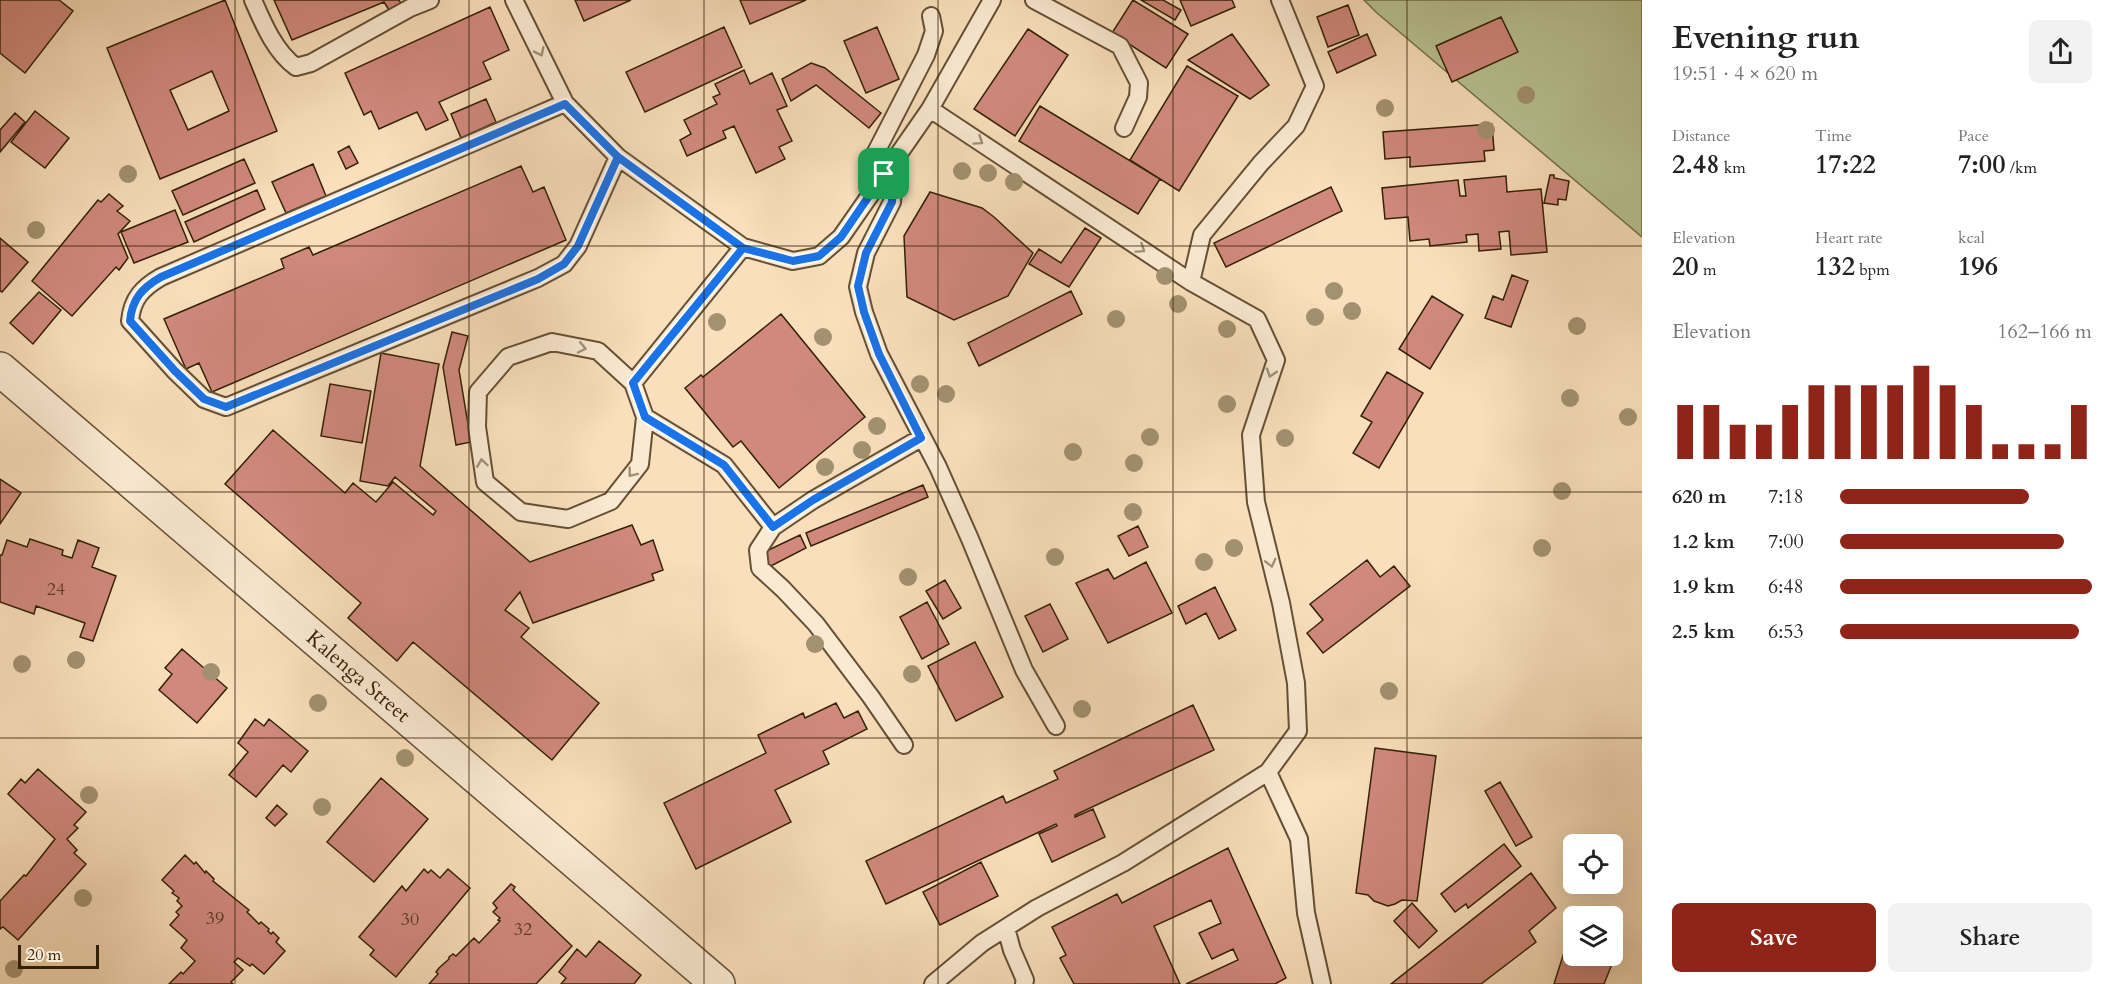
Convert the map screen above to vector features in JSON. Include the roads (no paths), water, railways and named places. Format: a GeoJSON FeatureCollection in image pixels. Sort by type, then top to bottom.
{"type":"FeatureCollection","features":[{"type":"Feature","properties":{"kind":"street","name":"Kalenga Street"},"geometry":{"type":"LineString","coordinates":[[0,369],[702,979]]}},
{"type":"Feature","properties":{"kind":"lane"},"geometry":{"type":"LineString","coordinates":[[252,0],[276,46],[286,60],[296,67],[311,63],[410,8],[430,0]]}},
{"type":"Feature","properties":{"kind":"lane"},"geometry":{"type":"LineString","coordinates":[[514,0],[565,104],[618,157],[743,248],[793,261],[819,256],[841,237],[930,109],[992,0]]}},
{"type":"Feature","properties":{"kind":"lane"},"geometry":{"type":"LineString","coordinates":[[1034,0],[1120,46],[1139,83],[1138,97],[1124,128]]}},
{"type":"Feature","properties":{"kind":"lane"},"geometry":{"type":"LineString","coordinates":[[1191,282],[1202,235],[1261,163],[1296,126],[1315,86],[1280,0]]}},
{"type":"Feature","properties":{"kind":"lane"},"geometry":{"type":"LineString","coordinates":[[931,16],[934,31],[926,55],[874,154],[884,174],[893,185],[892,202],[866,253],[858,286],[864,312],[879,354],[938,467],[1024,670],[1056,726]]}},
{"type":"Feature","properties":{"kind":"lane"},"geometry":{"type":"LineString","coordinates":[[565,104],[161,277],[147,285],[136,296],[131,309],[130,321],[204,399],[226,407],[538,279],[564,264],[578,246],[618,157]]}},
{"type":"Feature","properties":{"kind":"lane"},"geometry":{"type":"LineString","coordinates":[[930,109],[1191,282],[1257,319],[1276,360],[1251,435],[1256,502],[1281,603],[1296,683],[1298,731],[1268,772],[1123,863],[1037,908],[982,943],[933,984]]}},
{"type":"Feature","properties":{"kind":"lane"},"geometry":{"type":"LineString","coordinates":[[633,383],[743,248]]}},
{"type":"Feature","properties":{"kind":"lane"},"geometry":{"type":"LineString","coordinates":[[552,342],[598,351],[633,383],[645,417],[640,464],[610,501],[567,519],[521,512],[485,482],[477,427],[478,392],[508,357],[552,342]]}},
{"type":"Feature","properties":{"kind":"lane"},"geometry":{"type":"LineString","coordinates":[[645,417],[724,465],[773,527]]}},
{"type":"Feature","properties":{"kind":"lane"},"geometry":{"type":"LineString","coordinates":[[904,745],[816,624],[760,568],[758,550],[773,527],[813,500],[921,438]]}},
{"type":"Feature","properties":{"kind":"lane"},"geometry":{"type":"LineString","coordinates":[[1268,772],[1299,839],[1306,913],[1322,984]]}},
{"type":"Feature","properties":{"kind":"lane"},"geometry":{"type":"LineString","coordinates":[[1006,928],[1012,950],[1025,980],[1024,984]]}}]}
